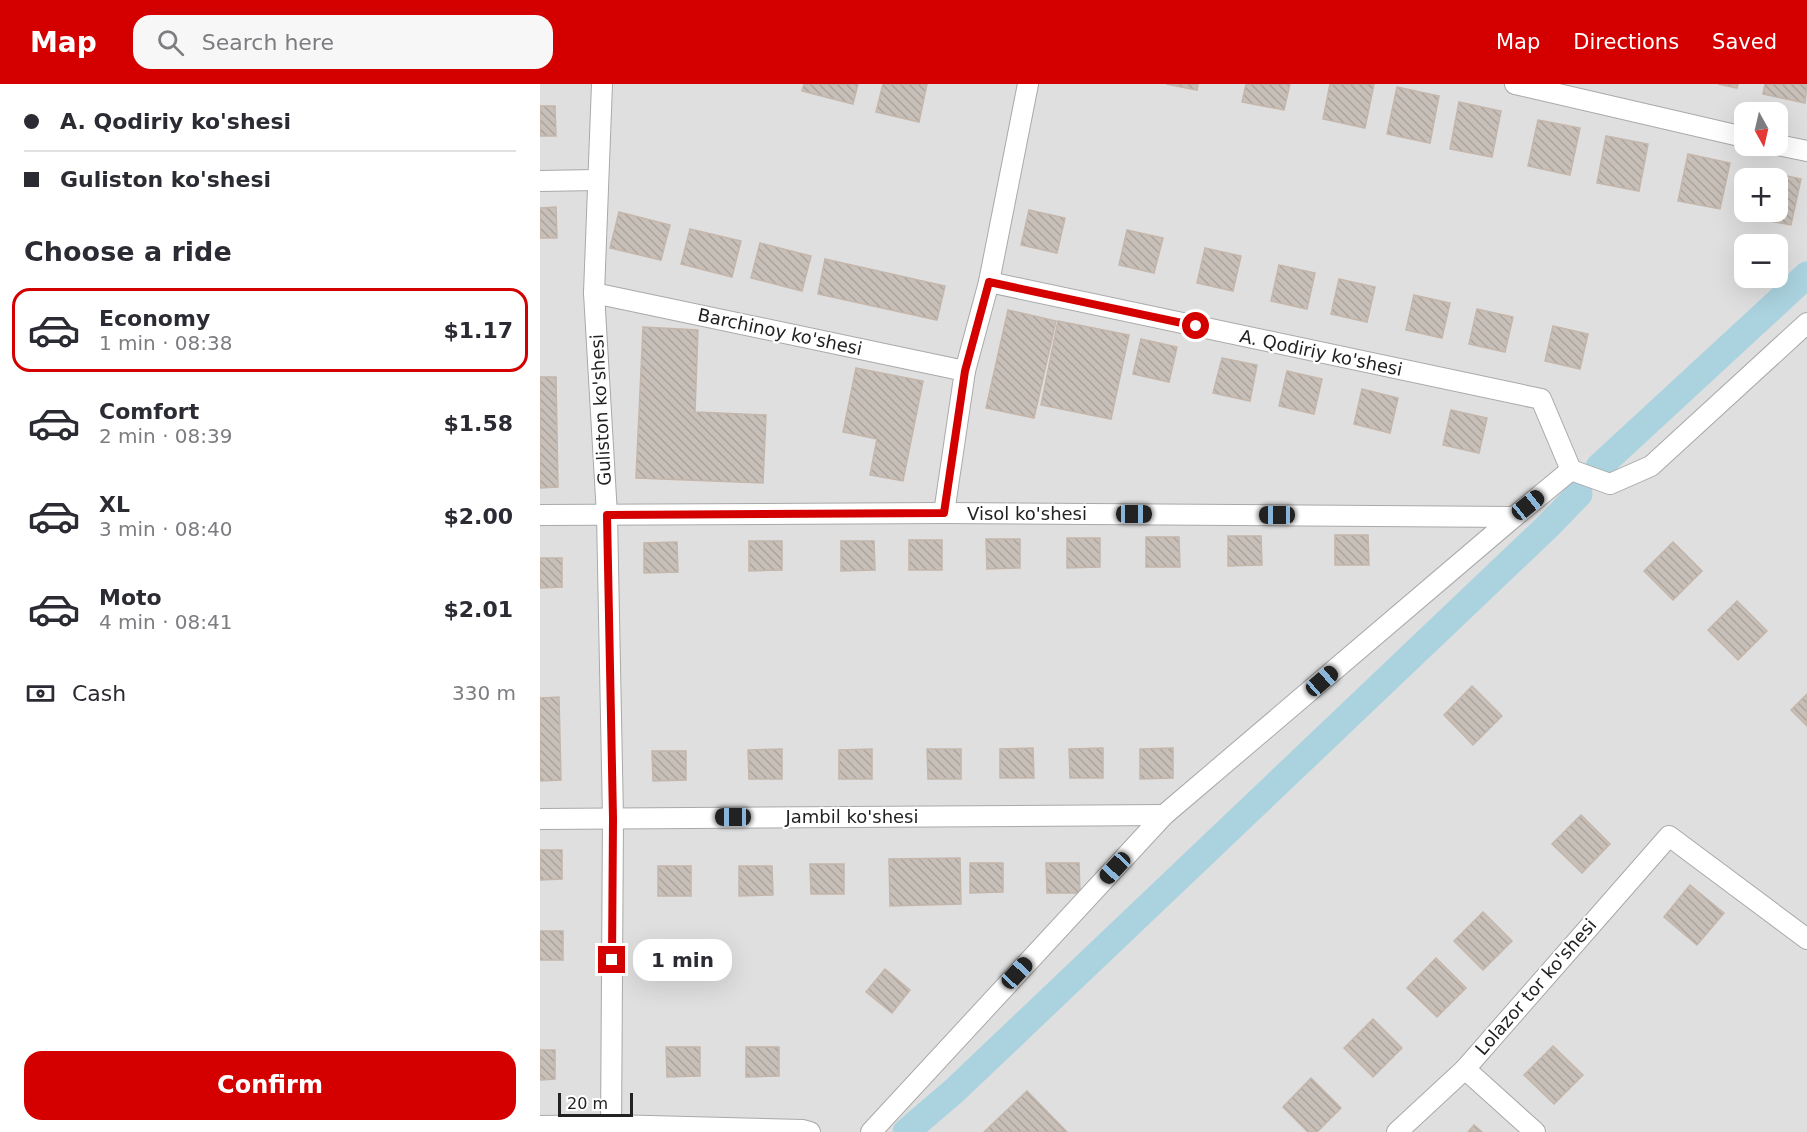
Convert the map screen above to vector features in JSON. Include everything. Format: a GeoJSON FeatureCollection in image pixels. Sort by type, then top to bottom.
{"type":"FeatureCollection","features":[{"type":"Feature","properties":{"kind":"street","name":"Guliston ko'shesi"},"geometry":{"type":"LineString","coordinates":[[602,84],[594,292],[607,515],[613,818],[611,1128]]}},
{"type":"Feature","properties":{"kind":"street"},"geometry":{"type":"LineString","coordinates":[[944,513],[965,371],[989,282],[1028,84]]}},
{"type":"Feature","properties":{"kind":"street"},"geometry":{"type":"LineString","coordinates":[[1515,84],[1734,135]]}},
{"type":"Feature","properties":{"kind":"street"},"geometry":{"type":"LineString","coordinates":[[1788,147],[1807,152]]}},
{"type":"Feature","properties":{"kind":"street"},"geometry":{"type":"LineString","coordinates":[[540,181],[597,180]]}},
{"type":"Feature","properties":{"kind":"street","name":"A. Qodiriy ko'shesi"},"geometry":{"type":"LineString","coordinates":[[989,282],[1541,399],[1572,471]]}},
{"type":"Feature","properties":{"kind":"street","name":"Barchinoy ko'shesi"},"geometry":{"type":"LineString","coordinates":[[594,292],[965,371]]}},
{"type":"Feature","properties":{"kind":"street"},"geometry":{"type":"LineString","coordinates":[[871,1132],[1164,815],[1514,517],[1572,471],[1610,484],[1652,466],[1807,323]]}},
{"type":"Feature","properties":{"kind":"street","name":"Visol ko'shesi"},"geometry":{"type":"LineString","coordinates":[[540,515],[944,513],[1514,517]]}},
{"type":"Feature","properties":{"kind":"street","name":"Jambil ko'shesi"},"geometry":{"type":"LineString","coordinates":[[540,819],[1164,815]]}},
{"type":"Feature","properties":{"kind":"street","name":"Lolazor tor ko'shesi"},"geometry":{"type":"LineString","coordinates":[[1397,1132],[1465,1069],[1669,836],[1807,939]]}},
{"type":"Feature","properties":{"kind":"street"},"geometry":{"type":"LineString","coordinates":[[1465,1069],[1535,1132]]}},
{"type":"Feature","properties":{"kind":"street"},"geometry":{"type":"LineString","coordinates":[[540,1126],[802,1130],[810,1132]]}},
{"type":"Feature","properties":{"kind":"shaded area"},"geometry":{"type":"Polygon","coordinates":[[[540,84],[1807,84],[1807,1132],[540,1132],[540,84]]]}},
{"type":"Feature","properties":{"kind":"building"},"geometry":{"type":"Polygon","coordinates":[[[804,84],[858,84],[853,104],[802,91],[804,84]]]}},
{"type":"Feature","properties":{"kind":"building"},"geometry":{"type":"Polygon","coordinates":[[[883,84],[927,84],[919,122],[876,112],[883,84]]]}},
{"type":"Feature","properties":{"kind":"building"},"geometry":{"type":"Polygon","coordinates":[[[1166,84],[1198,84],[1197,90],[1166,84]]]}},
{"type":"Feature","properties":{"kind":"building"},"geometry":{"type":"Polygon","coordinates":[[[1246,84],[1290,84],[1284,110],[1242,102],[1246,84]]]}},
{"type":"Feature","properties":{"kind":"building"},"geometry":{"type":"Polygon","coordinates":[[[1330,84],[1374,84],[1365,128],[1323,119],[1330,84]]]}},
{"type":"Feature","properties":{"kind":"building"},"geometry":{"type":"Polygon","coordinates":[[[1718,84],[1738,84],[1737,88],[1718,84]]]}},
{"type":"Feature","properties":{"kind":"building"},"geometry":{"type":"Polygon","coordinates":[[[1765,84],[1807,84],[1805,103],[1763,94],[1765,84]]]}},
{"type":"Feature","properties":{"kind":"building"},"geometry":{"type":"Polygon","coordinates":[[[1397,87],[1439,96],[1430,143],[1387,134],[1397,87]]]}},
{"type":"Feature","properties":{"kind":"building"},"geometry":{"type":"Polygon","coordinates":[[[1459,102],[1501,111],[1492,157],[1450,149],[1459,102]]]}},
{"type":"Feature","properties":{"kind":"building"},"geometry":{"type":"Polygon","coordinates":[[[540,106],[555,106],[556,136],[540,136],[540,106]]]}},
{"type":"Feature","properties":{"kind":"building"},"geometry":{"type":"Polygon","coordinates":[[[1538,120],[1580,128],[1570,175],[1528,166],[1538,120]]]}},
{"type":"Feature","properties":{"kind":"building"},"geometry":{"type":"Polygon","coordinates":[[[1606,136],[1648,144],[1639,191],[1597,183],[1606,136]]]}},
{"type":"Feature","properties":{"kind":"building"},"geometry":{"type":"Polygon","coordinates":[[[1688,154],[1730,163],[1720,209],[1678,201],[1688,154]]]}},
{"type":"Feature","properties":{"kind":"building"},"geometry":{"type":"Polygon","coordinates":[[[1788,176],[1801,179],[1791,225],[1775,222],[1788,222],[1788,176]]]}},
{"type":"Feature","properties":{"kind":"building"},"geometry":{"type":"Polygon","coordinates":[[[556,207],[557,238],[540,238],[540,208],[556,207]]]}},
{"type":"Feature","properties":{"kind":"building"},"geometry":{"type":"Polygon","coordinates":[[[1029,210],[1065,218],[1057,253],[1021,245],[1029,210]]]}},
{"type":"Feature","properties":{"kind":"building"},"geometry":{"type":"Polygon","coordinates":[[[619,212],[670,225],[661,260],[610,248],[619,212]]]}},
{"type":"Feature","properties":{"kind":"building"},"geometry":{"type":"Polygon","coordinates":[[[690,229],[741,241],[732,277],[681,264],[690,229]]]}},
{"type":"Feature","properties":{"kind":"building"},"geometry":{"type":"Polygon","coordinates":[[[1127,230],[1163,238],[1154,273],[1119,265],[1127,230]]]}},
{"type":"Feature","properties":{"kind":"building"},"geometry":{"type":"Polygon","coordinates":[[[760,243],[811,256],[802,291],[751,278],[760,243]]]}},
{"type":"Feature","properties":{"kind":"building"},"geometry":{"type":"Polygon","coordinates":[[[1205,248],[1241,256],[1233,291],[1197,283],[1205,248]]]}},
{"type":"Feature","properties":{"kind":"building"},"geometry":{"type":"Polygon","coordinates":[[[825,259],[945,286],[937,320],[818,294],[825,259]]]}},
{"type":"Feature","properties":{"kind":"building"},"geometry":{"type":"Polygon","coordinates":[[[1279,265],[1315,273],[1307,309],[1271,301],[1279,265]]]}},
{"type":"Feature","properties":{"kind":"building"},"geometry":{"type":"Polygon","coordinates":[[[1339,279],[1375,287],[1367,322],[1331,314],[1339,279]]]}},
{"type":"Feature","properties":{"kind":"building"},"geometry":{"type":"Polygon","coordinates":[[[1414,295],[1450,303],[1442,338],[1406,330],[1414,295]]]}},
{"type":"Feature","properties":{"kind":"building"},"geometry":{"type":"Polygon","coordinates":[[[1477,309],[1513,317],[1505,352],[1469,344],[1477,309]]]}},
{"type":"Feature","properties":{"kind":"building"},"geometry":{"type":"Polygon","coordinates":[[[1008,310],[1056,321],[1034,418],[986,408],[1008,310]]]}},
{"type":"Feature","properties":{"kind":"building"},"geometry":{"type":"Polygon","coordinates":[[[1058,321],[1129,335],[1111,419],[1041,405],[1058,321]]]}},
{"type":"Feature","properties":{"kind":"building"},"geometry":{"type":"Polygon","coordinates":[[[1553,326],[1588,334],[1580,369],[1545,361],[1553,326]]]}},
{"type":"Feature","properties":{"kind":"building"},"geometry":{"type":"Polygon","coordinates":[[[643,327],[698,330],[695,412],[766,415],[763,483],[636,478],[643,327]]]}},
{"type":"Feature","properties":{"kind":"building"},"geometry":{"type":"Polygon","coordinates":[[[1141,339],[1177,347],[1169,382],[1133,374],[1141,339]]]}},
{"type":"Feature","properties":{"kind":"building"},"geometry":{"type":"Polygon","coordinates":[[[1222,358],[1257,365],[1250,401],[1213,393],[1222,358]]]}},
{"type":"Feature","properties":{"kind":"building"},"geometry":{"type":"Polygon","coordinates":[[[856,368],[923,381],[903,481],[870,475],[877,439],[843,432],[856,368]]]}},
{"type":"Feature","properties":{"kind":"building"},"geometry":{"type":"Polygon","coordinates":[[[1287,371],[1322,379],[1314,414],[1279,406],[1287,371]]]}},
{"type":"Feature","properties":{"kind":"building"},"geometry":{"type":"Polygon","coordinates":[[[540,377],[556,377],[558,487],[540,488],[540,377]]]}},
{"type":"Feature","properties":{"kind":"building"},"geometry":{"type":"Polygon","coordinates":[[[1362,389],[1398,398],[1390,433],[1354,424],[1362,389]]]}},
{"type":"Feature","properties":{"kind":"building"},"geometry":{"type":"Polygon","coordinates":[[[1451,410],[1487,418],[1479,453],[1443,445],[1451,410]]]}},
{"type":"Feature","properties":{"kind":"building"},"geometry":{"type":"Polygon","coordinates":[[[1335,535],[1368,535],[1369,565],[1335,565],[1335,535]]]}},
{"type":"Feature","properties":{"kind":"building"},"geometry":{"type":"Polygon","coordinates":[[[1228,536],[1261,536],[1262,565],[1228,566],[1228,536]]]}},
{"type":"Feature","properties":{"kind":"building"},"geometry":{"type":"Polygon","coordinates":[[[1146,537],[1179,537],[1180,567],[1146,567],[1146,537]]]}},
{"type":"Feature","properties":{"kind":"building"},"geometry":{"type":"Polygon","coordinates":[[[1067,538],[1100,538],[1100,567],[1067,568],[1067,538]]]}},
{"type":"Feature","properties":{"kind":"building"},"geometry":{"type":"Polygon","coordinates":[[[986,539],[1020,539],[1020,568],[987,569],[986,539]]]}},
{"type":"Feature","properties":{"kind":"building"},"geometry":{"type":"Polygon","coordinates":[[[909,540],[942,540],[942,570],[909,570],[909,540]]]}},
{"type":"Feature","properties":{"kind":"building"},"geometry":{"type":"Polygon","coordinates":[[[749,541],[782,541],[782,570],[749,571],[749,541]]]}},
{"type":"Feature","properties":{"kind":"building"},"geometry":{"type":"Polygon","coordinates":[[[841,541],[874,541],[875,570],[841,571],[841,541]]]}},
{"type":"Feature","properties":{"kind":"building"},"geometry":{"type":"Polygon","coordinates":[[[677,542],[678,572],[644,573],[644,543],[677,542]]]}},
{"type":"Feature","properties":{"kind":"building"},"geometry":{"type":"Polygon","coordinates":[[[1673,542],[1702,571],[1673,600],[1644,571],[1673,542]]]}},
{"type":"Feature","properties":{"kind":"building"},"geometry":{"type":"Polygon","coordinates":[[[540,558],[562,558],[562,587],[540,588],[540,558]]]}},
{"type":"Feature","properties":{"kind":"building"},"geometry":{"type":"Polygon","coordinates":[[[1737,601],[1767,631],[1738,660],[1708,630],[1737,601]]]}},
{"type":"Feature","properties":{"kind":"building"},"geometry":{"type":"Polygon","coordinates":[[[1472,686],[1502,716],[1473,745],[1444,715],[1472,686]]]}},
{"type":"Feature","properties":{"kind":"building"},"geometry":{"type":"Polygon","coordinates":[[[1807,694],[1807,726],[1791,710],[1807,694]]]}},
{"type":"Feature","properties":{"kind":"building"},"geometry":{"type":"Polygon","coordinates":[[[559,697],[561,780],[540,781],[540,698],[559,697]]]}},
{"type":"Feature","properties":{"kind":"building"},"geometry":{"type":"Polygon","coordinates":[[[1033,748],[1034,778],[1000,778],[1000,749],[1033,748]]]}},
{"type":"Feature","properties":{"kind":"building"},"geometry":{"type":"Polygon","coordinates":[[[1103,748],[1103,778],[1070,778],[1069,749],[1103,748]]]}},
{"type":"Feature","properties":{"kind":"building"},"geometry":{"type":"Polygon","coordinates":[[[1173,748],[1173,778],[1140,779],[1140,749],[1173,748]]]}},
{"type":"Feature","properties":{"kind":"building"},"geometry":{"type":"Polygon","coordinates":[[[782,749],[782,779],[749,779],[748,750],[782,749]]]}},
{"type":"Feature","properties":{"kind":"building"},"geometry":{"type":"Polygon","coordinates":[[[872,749],[872,779],[839,779],[839,750],[872,749]]]}},
{"type":"Feature","properties":{"kind":"building"},"geometry":{"type":"Polygon","coordinates":[[[927,749],[961,749],[961,779],[928,779],[927,749]]]}},
{"type":"Feature","properties":{"kind":"building"},"geometry":{"type":"Polygon","coordinates":[[[652,751],[686,751],[686,780],[653,781],[652,751]]]}},
{"type":"Feature","properties":{"kind":"building"},"geometry":{"type":"Polygon","coordinates":[[[1581,815],[1610,844],[1582,873],[1552,844],[1581,815]]]}},
{"type":"Feature","properties":{"kind":"building"},"geometry":{"type":"Polygon","coordinates":[[[540,850],[562,850],[562,879],[540,880],[540,850]]]}},
{"type":"Feature","properties":{"kind":"building"},"geometry":{"type":"Polygon","coordinates":[[[960,858],[961,904],[890,906],[889,859],[960,858]]]}},
{"type":"Feature","properties":{"kind":"building"},"geometry":{"type":"Polygon","coordinates":[[[970,863],[1003,863],[1003,892],[970,893],[970,863]]]}},
{"type":"Feature","properties":{"kind":"building"},"geometry":{"type":"Polygon","coordinates":[[[1046,863],[1079,863],[1080,893],[1047,893],[1046,863]]]}},
{"type":"Feature","properties":{"kind":"building"},"geometry":{"type":"Polygon","coordinates":[[[810,864],[844,864],[844,894],[811,894],[810,864]]]}},
{"type":"Feature","properties":{"kind":"building"},"geometry":{"type":"Polygon","coordinates":[[[658,866],[691,866],[691,896],[658,896],[658,866]]]}},
{"type":"Feature","properties":{"kind":"building"},"geometry":{"type":"Polygon","coordinates":[[[739,866],[772,866],[773,895],[739,896],[739,866]]]}},
{"type":"Feature","properties":{"kind":"building"},"geometry":{"type":"Polygon","coordinates":[[[1690,885],[1724,913],[1697,945],[1664,917],[1690,885]]]}},
{"type":"Feature","properties":{"kind":"building"},"geometry":{"type":"Polygon","coordinates":[[[1483,912],[1512,941],[1483,970],[1454,941],[1483,912]]]}},
{"type":"Feature","properties":{"kind":"building"},"geometry":{"type":"Polygon","coordinates":[[[540,931],[563,931],[563,960],[540,960],[540,931]]]}},
{"type":"Feature","properties":{"kind":"building"},"geometry":{"type":"Polygon","coordinates":[[[1436,958],[1466,988],[1437,1017],[1407,988],[1436,958]]]}},
{"type":"Feature","properties":{"kind":"building"},"geometry":{"type":"Polygon","coordinates":[[[885,969],[910,990],[892,1013],[866,992],[885,969]]]}},
{"type":"Feature","properties":{"kind":"building"},"geometry":{"type":"Polygon","coordinates":[[[1373,1019],[1402,1048],[1373,1077],[1344,1048],[1373,1019]]]}},
{"type":"Feature","properties":{"kind":"building"},"geometry":{"type":"Polygon","coordinates":[[[1553,1046],[1583,1075],[1554,1104],[1524,1075],[1553,1046]]]}},
{"type":"Feature","properties":{"kind":"building"},"geometry":{"type":"Polygon","coordinates":[[[666,1047],[700,1047],[700,1076],[667,1077],[666,1047]]]}},
{"type":"Feature","properties":{"kind":"building"},"geometry":{"type":"Polygon","coordinates":[[[746,1047],[779,1047],[779,1076],[746,1077],[746,1047]]]}},
{"type":"Feature","properties":{"kind":"building"},"geometry":{"type":"Polygon","coordinates":[[[540,1050],[555,1050],[555,1079],[540,1080],[540,1050]]]}},
{"type":"Feature","properties":{"kind":"building"},"geometry":{"type":"Polygon","coordinates":[[[1311,1078],[1341,1108],[1317,1132],[1308,1132],[1283,1107],[1311,1078]]]}},
{"type":"Feature","properties":{"kind":"building"},"geometry":{"type":"Polygon","coordinates":[[[1027,1091],[1067,1132],[984,1132],[1027,1091]]]}},
{"type":"Feature","properties":{"kind":"building"},"geometry":{"type":"Polygon","coordinates":[[[1474,1125],[1482,1132],[1468,1132],[1474,1125]]]}},
{"type":"Feature","properties":{"kind":"waterway"},"geometry":{"type":"LineString","coordinates":[[1599,467],[1807,275]]}},
{"type":"Feature","properties":{"kind":"waterway"},"geometry":{"type":"LineString","coordinates":[[906,1132],[954,1091],[1579,494]]}},
{"type":"Feature","properties":{"kind":"route"},"geometry":{"type":"LineString","coordinates":[[612,960],[613,818],[607,515],[944,513],[965,371],[989,282],[1196,326]]}}]}
